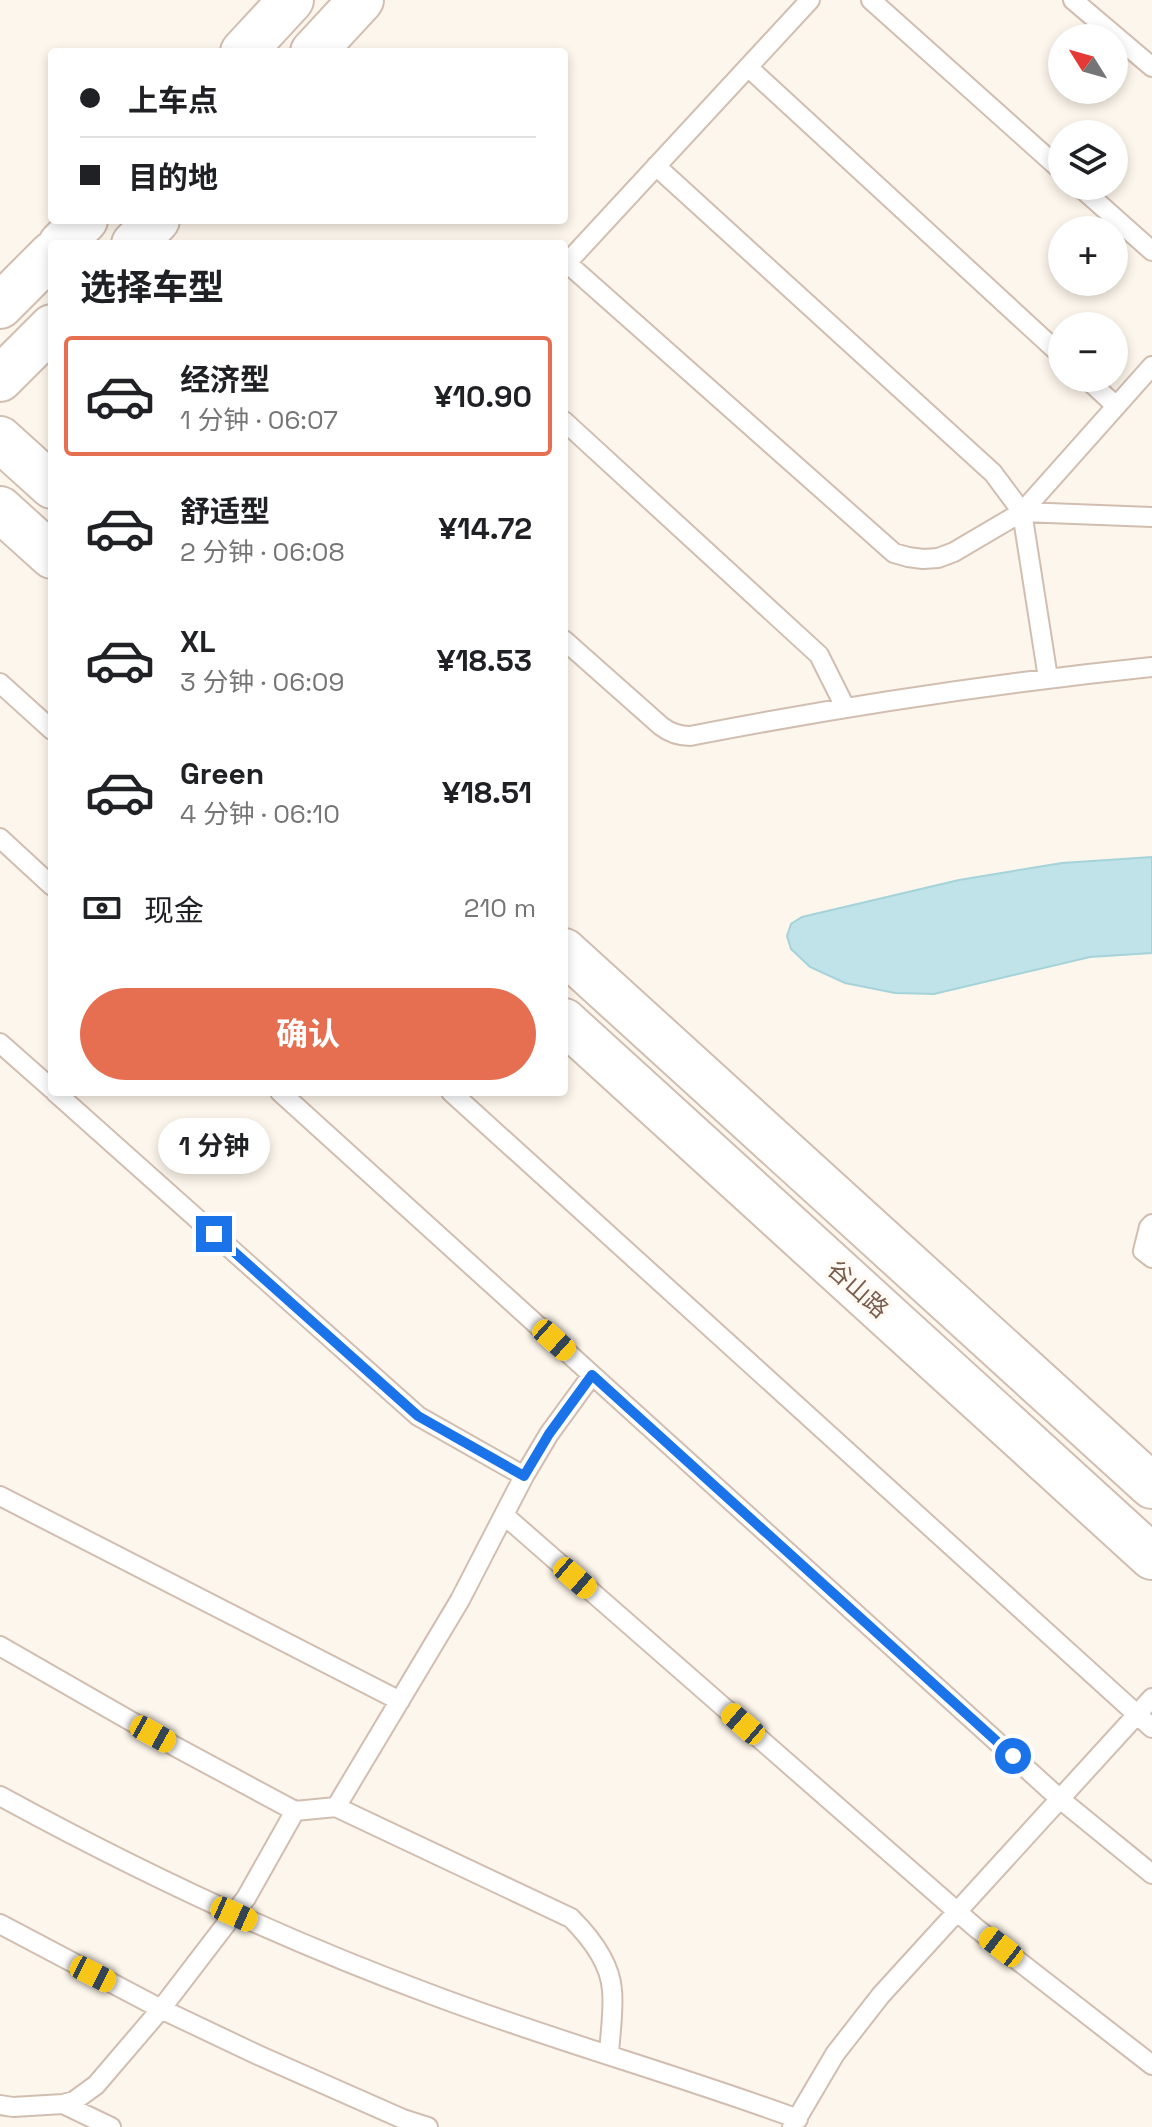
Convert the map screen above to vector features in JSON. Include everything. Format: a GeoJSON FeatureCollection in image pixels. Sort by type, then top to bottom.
{"type":"FeatureCollection","features":[{"type":"Feature","properties":{"kind":"street"},"geometry":{"type":"LineString","coordinates":[[247,48],[291,0]]}},
{"type":"Feature","properties":{"kind":"street"},"geometry":{"type":"LineString","coordinates":[[317,48],[361,0]]}},
{"type":"Feature","properties":{"kind":"street"},"geometry":{"type":"LineString","coordinates":[[65,240],[81,224]]}},
{"type":"Feature","properties":{"kind":"street"},"geometry":{"type":"LineString","coordinates":[[138,240],[153,224]]}},
{"type":"Feature","properties":{"kind":"street"},"geometry":{"type":"LineString","coordinates":[[0,306],[48,258]]}},
{"type":"Feature","properties":{"kind":"street"},"geometry":{"type":"LineString","coordinates":[[0,379],[48,331]]}},
{"type":"Feature","properties":{"kind":"street"},"geometry":{"type":"LineString","coordinates":[[0,439],[48,482]]}},
{"type":"Feature","properties":{"kind":"street"},"geometry":{"type":"LineString","coordinates":[[0,509],[48,552]]}},
{"type":"Feature","properties":{"kind":"street"},"geometry":{"type":"LineString","coordinates":[[568,955],[1152,1486]]}},
{"type":"Feature","properties":{"kind":"street","name":"谷山路"},"geometry":{"type":"LineString","coordinates":[[568,1025],[1152,1557]]}},
{"type":"Feature","properties":{"kind":"lane"},"geometry":{"type":"LineString","coordinates":[[568,263],[810,0]]}},
{"type":"Feature","properties":{"kind":"lane"},"geometry":{"type":"LineString","coordinates":[[871,0],[1048,158]]}},
{"type":"Feature","properties":{"kind":"lane"},"geometry":{"type":"LineString","coordinates":[[1073,0],[1152,67]]}},
{"type":"Feature","properties":{"kind":"lane"},"geometry":{"type":"LineString","coordinates":[[748,67],[1048,343]]}},
{"type":"Feature","properties":{"kind":"lane"},"geometry":{"type":"LineString","coordinates":[[656,166],[993,473],[1022,512],[1048,678]]}},
{"type":"Feature","properties":{"kind":"lane"},"geometry":{"type":"LineString","coordinates":[[1095,200],[1152,251]]}},
{"type":"Feature","properties":{"kind":"lane"},"geometry":{"type":"LineString","coordinates":[[568,267],[894,553],[908,557],[938,558],[954,552],[1022,512],[1116,406],[1143,383],[1152,366]]}},
{"type":"Feature","properties":{"kind":"lane"},"geometry":{"type":"LineString","coordinates":[[1101,392],[1116,406]]}},
{"type":"Feature","properties":{"kind":"lane"},"geometry":{"type":"LineString","coordinates":[[568,425],[819,655],[845,707]]}},
{"type":"Feature","properties":{"kind":"lane"},"geometry":{"type":"LineString","coordinates":[[1022,512],[1152,517]]}},
{"type":"Feature","properties":{"kind":"lane"},"geometry":{"type":"LineString","coordinates":[[568,644],[661,726],[670,733],[682,736],[845,707],[1048,678],[1152,667]]}},
{"type":"Feature","properties":{"kind":"lane"},"geometry":{"type":"LineString","coordinates":[[0,683],[48,726]]}},
{"type":"Feature","properties":{"kind":"lane"},"geometry":{"type":"LineString","coordinates":[[0,838],[48,882]]}},
{"type":"Feature","properties":{"kind":"lane"},"geometry":{"type":"LineString","coordinates":[[0,1043],[48,1086]]}},
{"type":"Feature","properties":{"kind":"lane"},"geometry":{"type":"LineString","coordinates":[[60,1096],[418,1416],[524,1476]]}},
{"type":"Feature","properties":{"kind":"lane"},"geometry":{"type":"LineString","coordinates":[[284,1096],[1060,1799],[1152,1874]]}},
{"type":"Feature","properties":{"kind":"lane"},"geometry":{"type":"LineString","coordinates":[[455,1096],[1152,1728]]}},
{"type":"Feature","properties":{"kind":"lane"},"geometry":{"type":"LineString","coordinates":[[1152,1224],[1143,1251],[1152,1258]]}},
{"type":"Feature","properties":{"kind":"lane"},"geometry":{"type":"LineString","coordinates":[[336,1807],[460,1600],[524,1476],[549,1434],[592,1375]]}},
{"type":"Feature","properties":{"kind":"lane"},"geometry":{"type":"LineString","coordinates":[[0,1496],[400,1701]]}},
{"type":"Feature","properties":{"kind":"lane"},"geometry":{"type":"LineString","coordinates":[[504,1515],[976,1928],[1152,2065]]}},
{"type":"Feature","properties":{"kind":"lane"},"geometry":{"type":"LineString","coordinates":[[0,1646],[295,1811],[336,1807],[571,1918],[595,1946],[606,1966],[612,1988],[609,2055]]}},
{"type":"Feature","properties":{"kind":"lane"},"geometry":{"type":"LineString","coordinates":[[0,1796],[234,1914],[348,1963],[432,1995],[719,2090],[795,2123],[835,2054],[881,1995],[1152,1698]]}},
{"type":"Feature","properties":{"kind":"lane"},"geometry":{"type":"LineString","coordinates":[[0,2105],[63,2104],[74,2101],[96,2085],[161,2009],[246,1898],[295,1811]]}},
{"type":"Feature","properties":{"kind":"lane"},"geometry":{"type":"LineString","coordinates":[[0,1924],[161,2009],[258,2055],[428,2127]]}},
{"type":"Feature","properties":{"kind":"lane"},"geometry":{"type":"LineString","coordinates":[[63,2104],[111,2127]]}},
{"type":"Feature","properties":{"kind":"water"},"geometry":{"type":"Polygon","coordinates":[[[1152,857],[1152,953],[1090,957],[934,994],[895,993],[845,983],[810,967],[791,949],[787,936],[791,924],[802,917],[959,880],[1062,863],[1152,857]]]}},
{"type":"Feature","properties":{"kind":"route"},"geometry":{"type":"LineString","coordinates":[[214,1234],[418,1416],[524,1476],[549,1434],[592,1375],[1013,1756]]}}]}
